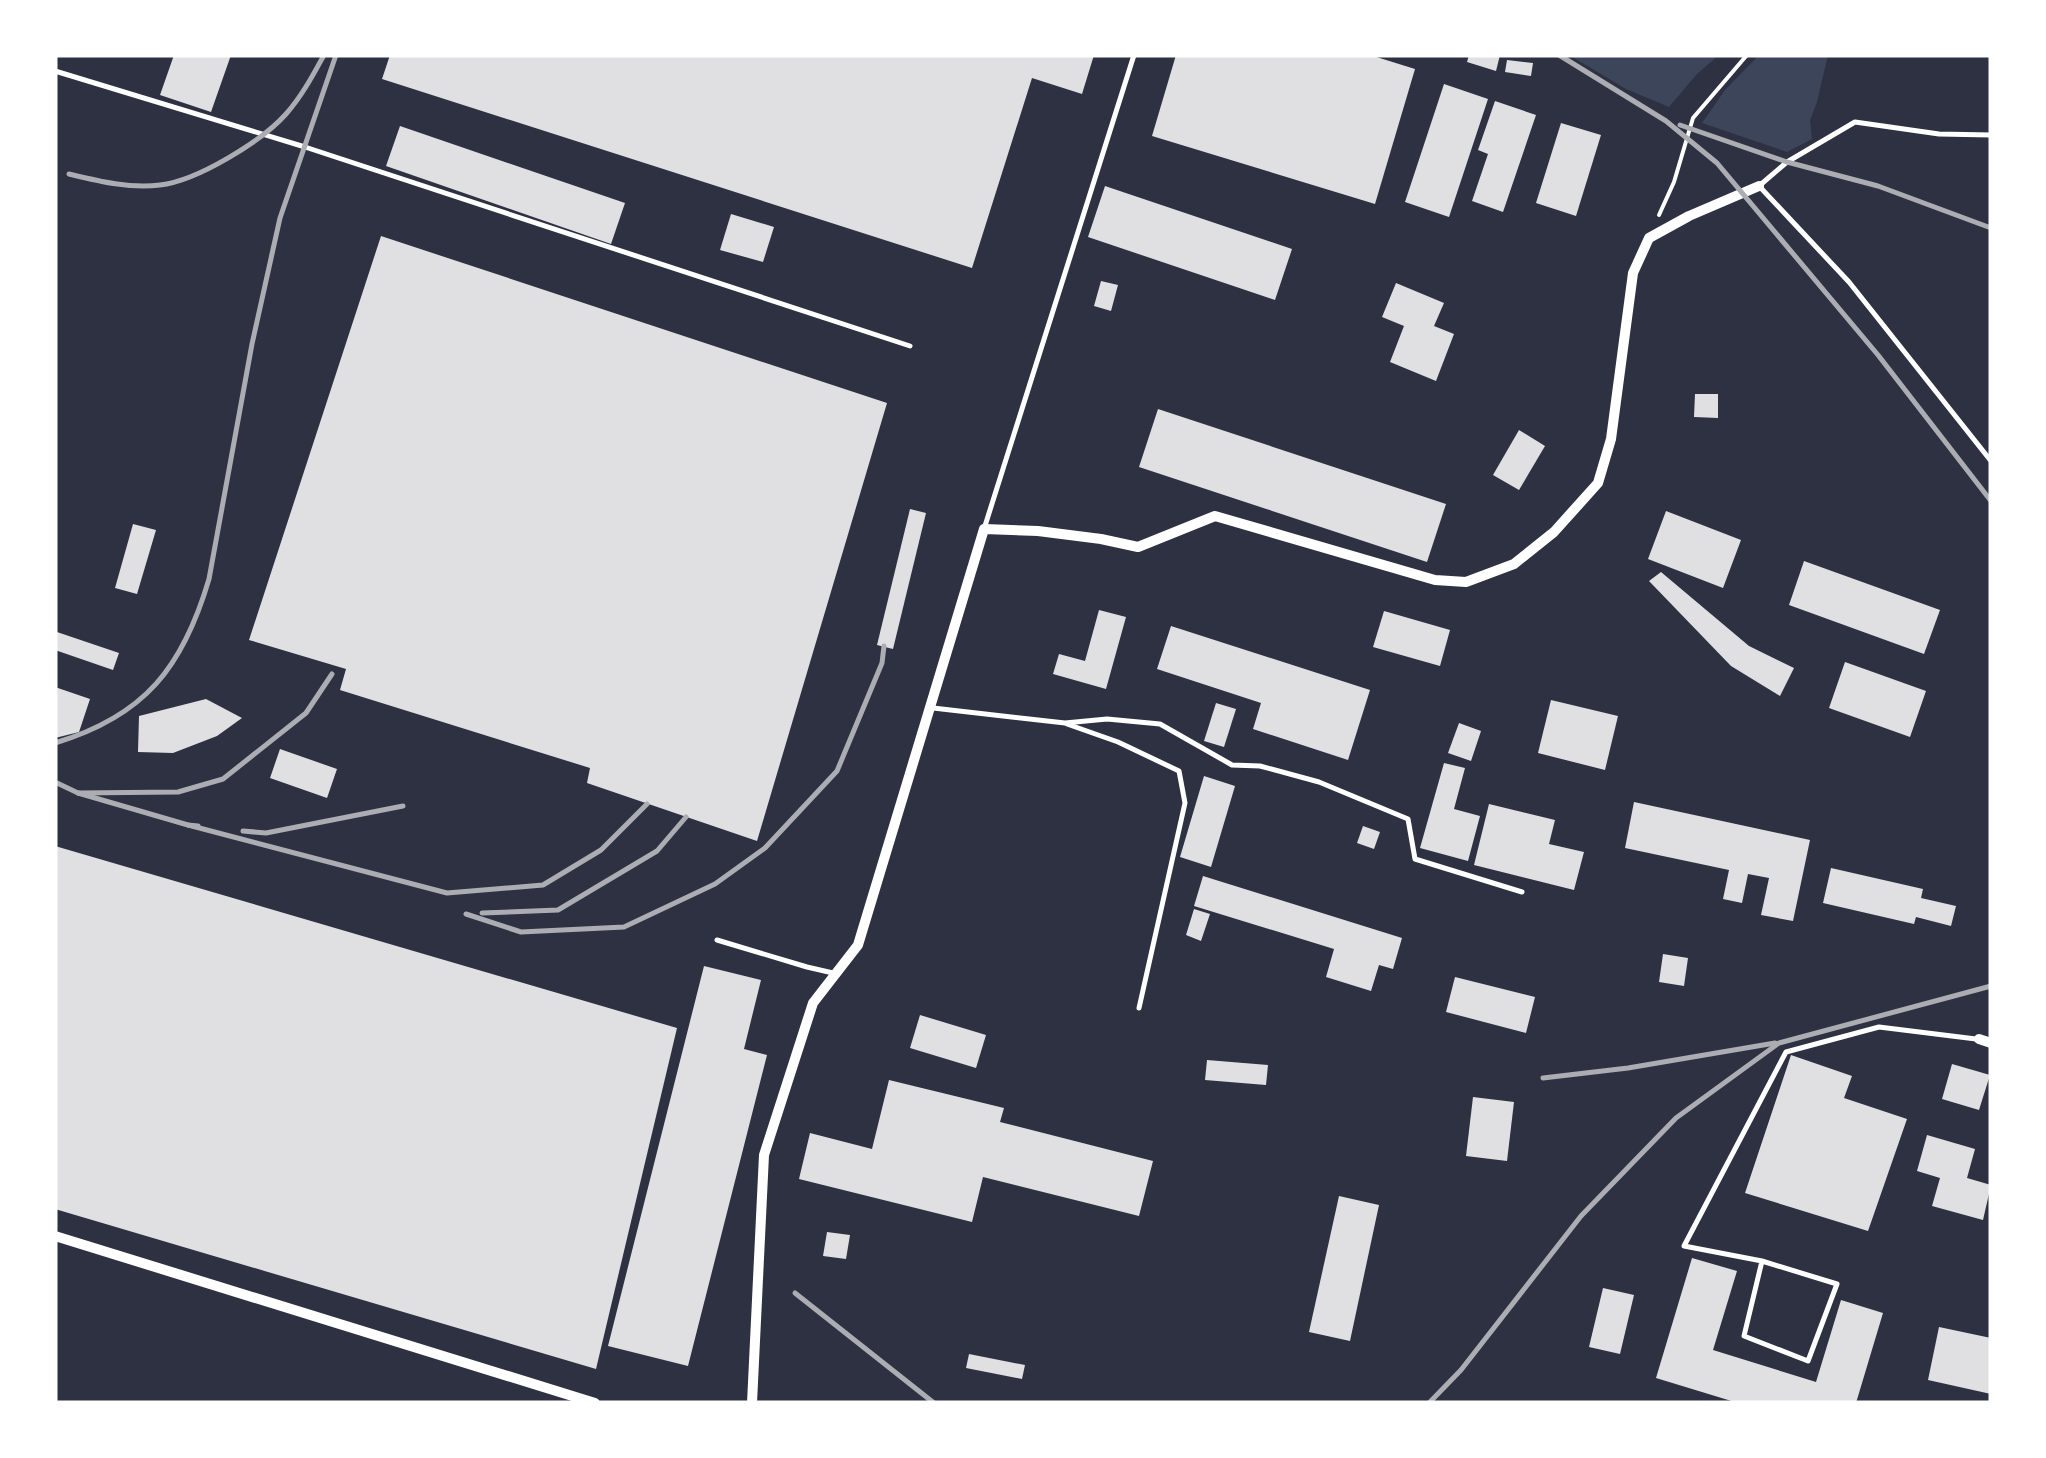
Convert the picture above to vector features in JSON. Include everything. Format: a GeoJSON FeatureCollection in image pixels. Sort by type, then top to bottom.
{"type":"FeatureCollection","features":[{"type":"Feature","properties":{"kind":"street"},"geometry":{"type":"LineString","coordinates":[[752,1403],[764,1155],[814,1003],[858,945],[984,528],[1102,538],[1138,547],[1215,516],[1435,580],[1466,582],[1514,564],[1554,532],[1598,482],[1611,439],[1634,273],[1648,238],[1759,186]]}},
{"type":"Feature","properties":{"kind":"street"},"geometry":{"type":"LineString","coordinates":[[55,1236],[596,1403]]}},
{"type":"Feature","properties":{"kind":"lane"},"geometry":{"type":"LineString","coordinates":[[984,528],[1134,55]]}},
{"type":"Feature","properties":{"kind":"lane"},"geometry":{"type":"LineString","coordinates":[[55,71],[324,153],[910,346]]}},
{"type":"Feature","properties":{"kind":"lane"},"geometry":{"type":"LineString","coordinates":[[1991,135],[1939,134],[1855,122],[1787,162],[1759,186],[1849,282],[1991,461]]}},
{"type":"Feature","properties":{"kind":"lane"},"geometry":{"type":"LineString","coordinates":[[930,708],[1064,723],[1108,719],[1160,724],[1232,764],[1260,766],[1319,782],[1408,819],[1416,860],[1522,892]]}},
{"type":"Feature","properties":{"kind":"lane"},"geometry":{"type":"LineString","coordinates":[[1064,723],[1118,742],[1178,771],[1185,803],[1139,1008]]}},
{"type":"Feature","properties":{"kind":"lane"},"geometry":{"type":"LineString","coordinates":[[718,940],[836,974]]}},
{"type":"Feature","properties":{"kind":"lane"},"geometry":{"type":"LineString","coordinates":[[1762,1261],[1744,1336],[1808,1361],[1838,1284],[1762,1261],[1684,1246],[1786,1052],[1878,1027],[1985,1041]]}},
{"type":"Feature","properties":{"kind":"path"},"geometry":{"type":"LineString","coordinates":[[1648,238],[1674,182],[1693,118],[1747,55]]}},
{"type":"Feature","properties":{"kind":"shaded area"},"geometry":{"type":"Polygon","coordinates":[[[1569,55],[1719,55],[1669,107],[1626,89],[1569,55]]]}},
{"type":"Feature","properties":{"kind":"shaded area"},"geometry":{"type":"Polygon","coordinates":[[[1759,55],[1828,55],[1810,120],[1812,139],[1787,152],[1702,123],[1725,90],[1759,55]]]}},
{"type":"Feature","properties":{"kind":"building"},"geometry":{"type":"Polygon","coordinates":[[[174,55],[231,55],[211,112],[160,95],[174,55]]]}},
{"type":"Feature","properties":{"kind":"building"},"geometry":{"type":"Polygon","coordinates":[[[390,55],[1094,55],[1082,94],[1032,78],[972,268],[382,79],[390,55]]]}},
{"type":"Feature","properties":{"kind":"building"},"geometry":{"type":"Polygon","coordinates":[[[1176,55],[1370,55],[1415,69],[1375,204],[1152,136],[1176,55]]]}},
{"type":"Feature","properties":{"kind":"building"},"geometry":{"type":"Polygon","coordinates":[[[1469,55],[1500,55],[1496,71],[1467,62],[1469,55]]]}},
{"type":"Feature","properties":{"kind":"building"},"geometry":{"type":"Polygon","coordinates":[[[1507,60],[1533,63],[1531,76],[1505,72],[1507,60]]]}},
{"type":"Feature","properties":{"kind":"building"},"geometry":{"type":"Polygon","coordinates":[[[1444,84],[1488,99],[1449,217],[1405,202],[1444,84]]]}},
{"type":"Feature","properties":{"kind":"building"},"geometry":{"type":"Polygon","coordinates":[[[1495,101],[1536,115],[1503,212],[1472,201],[1488,154],[1478,150],[1495,101]]]}},
{"type":"Feature","properties":{"kind":"building"},"geometry":{"type":"Polygon","coordinates":[[[1561,123],[1601,135],[1576,216],[1536,203],[1561,123]]]}},
{"type":"Feature","properties":{"kind":"building"},"geometry":{"type":"Polygon","coordinates":[[[400,126],[625,203],[611,244],[386,166],[400,126]]]}},
{"type":"Feature","properties":{"kind":"building"},"geometry":{"type":"Polygon","coordinates":[[[1105,186],[1292,249],[1275,300],[1088,237],[1105,186]]]}},
{"type":"Feature","properties":{"kind":"building"},"geometry":{"type":"Polygon","coordinates":[[[731,214],[774,227],[763,262],[720,250],[731,214]]]}},
{"type":"Feature","properties":{"kind":"building"},"geometry":{"type":"Polygon","coordinates":[[[381,236],[887,403],[757,841],[587,783],[590,768],[340,690],[346,669],[249,640],[381,236]]]}},
{"type":"Feature","properties":{"kind":"building"},"geometry":{"type":"Polygon","coordinates":[[[1101,281],[1118,285],[1111,311],[1094,306],[1101,281]]]}},
{"type":"Feature","properties":{"kind":"building"},"geometry":{"type":"Polygon","coordinates":[[[1396,283],[1444,303],[1434,326],[1454,334],[1436,381],[1390,362],[1404,326],[1382,317],[1396,283]]]}},
{"type":"Feature","properties":{"kind":"building"},"geometry":{"type":"Polygon","coordinates":[[[1695,394],[1718,394],[1718,418],[1694,417],[1695,394]]]}},
{"type":"Feature","properties":{"kind":"building"},"geometry":{"type":"Polygon","coordinates":[[[1158,409],[1446,504],[1427,562],[1139,467],[1158,409]]]}},
{"type":"Feature","properties":{"kind":"building"},"geometry":{"type":"Polygon","coordinates":[[[1519,430],[1545,446],[1519,490],[1493,475],[1519,430]]]}},
{"type":"Feature","properties":{"kind":"building"},"geometry":{"type":"Polygon","coordinates":[[[910,509],[926,513],[893,649],[877,645],[910,509]]]}},
{"type":"Feature","properties":{"kind":"building"},"geometry":{"type":"Polygon","coordinates":[[[1666,511],[1741,540],[1723,588],[1648,559],[1666,511]]]}},
{"type":"Feature","properties":{"kind":"building"},"geometry":{"type":"Polygon","coordinates":[[[133,524],[156,530],[137,594],[115,588],[133,524]]]}},
{"type":"Feature","properties":{"kind":"building"},"geometry":{"type":"Polygon","coordinates":[[[1804,561],[1940,610],[1924,654],[1789,605],[1804,561]]]}},
{"type":"Feature","properties":{"kind":"building"},"geometry":{"type":"Polygon","coordinates":[[[1661,572],[1749,646],[1794,668],[1780,696],[1731,666],[1649,581],[1661,572]]]}},
{"type":"Feature","properties":{"kind":"building"},"geometry":{"type":"Polygon","coordinates":[[[1099,610],[1126,617],[1106,689],[1053,674],[1059,654],[1085,661],[1099,610]]]}},
{"type":"Feature","properties":{"kind":"building"},"geometry":{"type":"Polygon","coordinates":[[[1384,611],[1450,630],[1440,666],[1373,647],[1384,611]]]}},
{"type":"Feature","properties":{"kind":"building"},"geometry":{"type":"Polygon","coordinates":[[[1171,626],[1370,690],[1348,760],[1253,729],[1261,703],[1157,669],[1171,626]]]}},
{"type":"Feature","properties":{"kind":"building"},"geometry":{"type":"Polygon","coordinates":[[[57,632],[119,653],[113,670],[55,650],[57,632]]]}},
{"type":"Feature","properties":{"kind":"building"},"geometry":{"type":"Polygon","coordinates":[[[1845,662],[1926,691],[1910,737],[1829,708],[1845,662]]]}},
{"type":"Feature","properties":{"kind":"building"},"geometry":{"type":"Polygon","coordinates":[[[55,687],[90,699],[79,732],[55,738],[55,687]]]}},
{"type":"Feature","properties":{"kind":"building"},"geometry":{"type":"Polygon","coordinates":[[[206,699],[242,718],[217,736],[173,753],[138,752],[139,716],[206,699]]]}},
{"type":"Feature","properties":{"kind":"building"},"geometry":{"type":"Polygon","coordinates":[[[1551,700],[1618,716],[1605,770],[1538,753],[1551,700]]]}},
{"type":"Feature","properties":{"kind":"building"},"geometry":{"type":"Polygon","coordinates":[[[1216,703],[1236,709],[1224,747],[1204,741],[1216,703]]]}},
{"type":"Feature","properties":{"kind":"building"},"geometry":{"type":"Polygon","coordinates":[[[1459,723],[1481,731],[1471,761],[1448,753],[1459,723]]]}},
{"type":"Feature","properties":{"kind":"building"},"geometry":{"type":"Polygon","coordinates":[[[280,749],[337,769],[327,798],[270,778],[280,749]]]}},
{"type":"Feature","properties":{"kind":"building"},"geometry":{"type":"Polygon","coordinates":[[[1444,763],[1465,768],[1454,809],[1480,816],[1468,861],[1420,848],[1444,763]]]}},
{"type":"Feature","properties":{"kind":"building"},"geometry":{"type":"Polygon","coordinates":[[[1204,776],[1235,786],[1211,867],[1180,857],[1204,776]]]}},
{"type":"Feature","properties":{"kind":"building"},"geometry":{"type":"Polygon","coordinates":[[[1634,802],[1810,840],[1793,921],[1761,915],[1769,878],[1748,874],[1742,903],[1723,899],[1729,870],[1625,848],[1634,802]]]}},
{"type":"Feature","properties":{"kind":"building"},"geometry":{"type":"Polygon","coordinates":[[[1489,804],[1555,820],[1549,844],[1584,852],[1574,890],[1474,865],[1489,804]]]}},
{"type":"Feature","properties":{"kind":"building"},"geometry":{"type":"Polygon","coordinates":[[[1363,826],[1380,832],[1374,849],[1357,843],[1363,826]]]}},
{"type":"Feature","properties":{"kind":"building"},"geometry":{"type":"Polygon","coordinates":[[[55,846],[677,1028],[596,1369],[55,1209],[55,846]]]}},
{"type":"Feature","properties":{"kind":"building"},"geometry":{"type":"Polygon","coordinates":[[[1831,868],[1923,889],[1921,898],[1956,906],[1951,926],[1916,917],[1914,924],[1823,903],[1831,868]]]}},
{"type":"Feature","properties":{"kind":"building"},"geometry":{"type":"Polygon","coordinates":[[[1203,876],[1402,938],[1393,969],[1379,965],[1371,991],[1326,977],[1334,949],[1194,906],[1203,876]]]}},
{"type":"Feature","properties":{"kind":"building"},"geometry":{"type":"Polygon","coordinates":[[[1194,909],[1210,914],[1201,941],[1186,935],[1194,909]]]}},
{"type":"Feature","properties":{"kind":"building"},"geometry":{"type":"Polygon","coordinates":[[[1663,954],[1688,958],[1684,986],[1659,982],[1663,954]]]}},
{"type":"Feature","properties":{"kind":"building"},"geometry":{"type":"Polygon","coordinates":[[[704,966],[761,980],[744,1049],[767,1055],[688,1366],[608,1346],[704,966]]]}},
{"type":"Feature","properties":{"kind":"building"},"geometry":{"type":"Polygon","coordinates":[[[1455,977],[1535,997],[1526,1033],[1446,1012],[1455,977]]]}},
{"type":"Feature","properties":{"kind":"building"},"geometry":{"type":"Polygon","coordinates":[[[920,1015],[986,1035],[976,1068],[910,1048],[920,1015]]]}},
{"type":"Feature","properties":{"kind":"building"},"geometry":{"type":"Polygon","coordinates":[[[1791,1055],[1852,1076],[1844,1098],[1907,1119],[1868,1231],[1745,1193],[1791,1055]]]}},
{"type":"Feature","properties":{"kind":"building"},"geometry":{"type":"Polygon","coordinates":[[[1207,1060],[1268,1065],[1266,1085],[1205,1080],[1207,1060]]]}},
{"type":"Feature","properties":{"kind":"building"},"geometry":{"type":"Polygon","coordinates":[[[1952,1064],[1990,1075],[1979,1110],[1942,1099],[1952,1064]]]}},
{"type":"Feature","properties":{"kind":"building"},"geometry":{"type":"Polygon","coordinates":[[[889,1080],[1004,1108],[1000,1122],[1153,1161],[1139,1216],[983,1177],[972,1222],[799,1179],[810,1133],[872,1149],[889,1080]]]}},
{"type":"Feature","properties":{"kind":"building"},"geometry":{"type":"Polygon","coordinates":[[[1473,1097],[1514,1102],[1507,1161],[1466,1156],[1473,1097]]]}},
{"type":"Feature","properties":{"kind":"building"},"geometry":{"type":"Polygon","coordinates":[[[1927,1135],[1975,1149],[1967,1178],[1991,1185],[1983,1220],[1932,1206],[1940,1178],[1917,1171],[1927,1135]]]}},
{"type":"Feature","properties":{"kind":"building"},"geometry":{"type":"Polygon","coordinates":[[[1339,1196],[1379,1205],[1350,1341],[1309,1332],[1339,1196]]]}},
{"type":"Feature","properties":{"kind":"building"},"geometry":{"type":"Polygon","coordinates":[[[827,1232],[850,1235],[846,1259],[823,1256],[827,1232]]]}},
{"type":"Feature","properties":{"kind":"building"},"geometry":{"type":"Polygon","coordinates":[[[1692,1258],[1737,1271],[1713,1350],[1816,1382],[1841,1300],[1883,1313],[1856,1403],[1738,1403],[1656,1378],[1692,1258]]]}},
{"type":"Feature","properties":{"kind":"building"},"geometry":{"type":"Polygon","coordinates":[[[1603,1288],[1634,1295],[1620,1354],[1589,1347],[1603,1288]]]}},
{"type":"Feature","properties":{"kind":"building"},"geometry":{"type":"Polygon","coordinates":[[[1939,1327],[1991,1338],[1991,1394],[1928,1380],[1939,1327]]]}},
{"type":"Feature","properties":{"kind":"building"},"geometry":{"type":"Polygon","coordinates":[[[969,1354],[1025,1365],[1022,1379],[966,1368],[969,1354]]]}},
{"type":"Feature","properties":{"kind":"railway"},"geometry":{"type":"LineString","coordinates":[[69,174],[114,184],[149,186],[175,182],[210,168],[275,125],[302,93],[324,55]]}},
{"type":"Feature","properties":{"kind":"railway"},"geometry":{"type":"LineString","coordinates":[[55,743],[113,718],[156,684],[187,638],[199,610],[209,579],[252,344],[280,218],[336,55]]}},
{"type":"Feature","properties":{"kind":"railway"},"geometry":{"type":"LineString","coordinates":[[1559,55],[1666,121],[1717,163],[1878,355],[1991,501]]}},
{"type":"Feature","properties":{"kind":"railway"},"geometry":{"type":"LineString","coordinates":[[1680,125],[1787,162],[1878,186],[1991,228]]}},
{"type":"Feature","properties":{"kind":"railway"},"geometry":{"type":"LineString","coordinates":[[466,914],[521,932],[624,927],[715,884],[765,848],[837,771],[882,663],[884,646]]}},
{"type":"Feature","properties":{"kind":"railway"},"geometry":{"type":"LineString","coordinates":[[55,782],[78,793],[178,792],[223,779],[306,713],[332,674]]}},
{"type":"Feature","properties":{"kind":"railway"},"geometry":{"type":"LineString","coordinates":[[78,793],[198,826]]}},
{"type":"Feature","properties":{"kind":"railway"},"geometry":{"type":"LineString","coordinates":[[188,825],[447,893],[543,885],[601,850],[647,804]]}},
{"type":"Feature","properties":{"kind":"railway"},"geometry":{"type":"LineString","coordinates":[[243,831],[266,833],[403,806]]}},
{"type":"Feature","properties":{"kind":"railway"},"geometry":{"type":"LineString","coordinates":[[482,913],[558,910],[657,851],[686,817]]}},
{"type":"Feature","properties":{"kind":"railway"},"geometry":{"type":"LineString","coordinates":[[1429,1403],[1461,1370],[1581,1216],[1676,1118],[1779,1043],[1991,986]]}},
{"type":"Feature","properties":{"kind":"railway"},"geometry":{"type":"LineString","coordinates":[[1543,1078],[1775,1043]]}},
{"type":"Feature","properties":{"kind":"railway"},"geometry":{"type":"LineString","coordinates":[[795,1293],[934,1403]]}}]}
